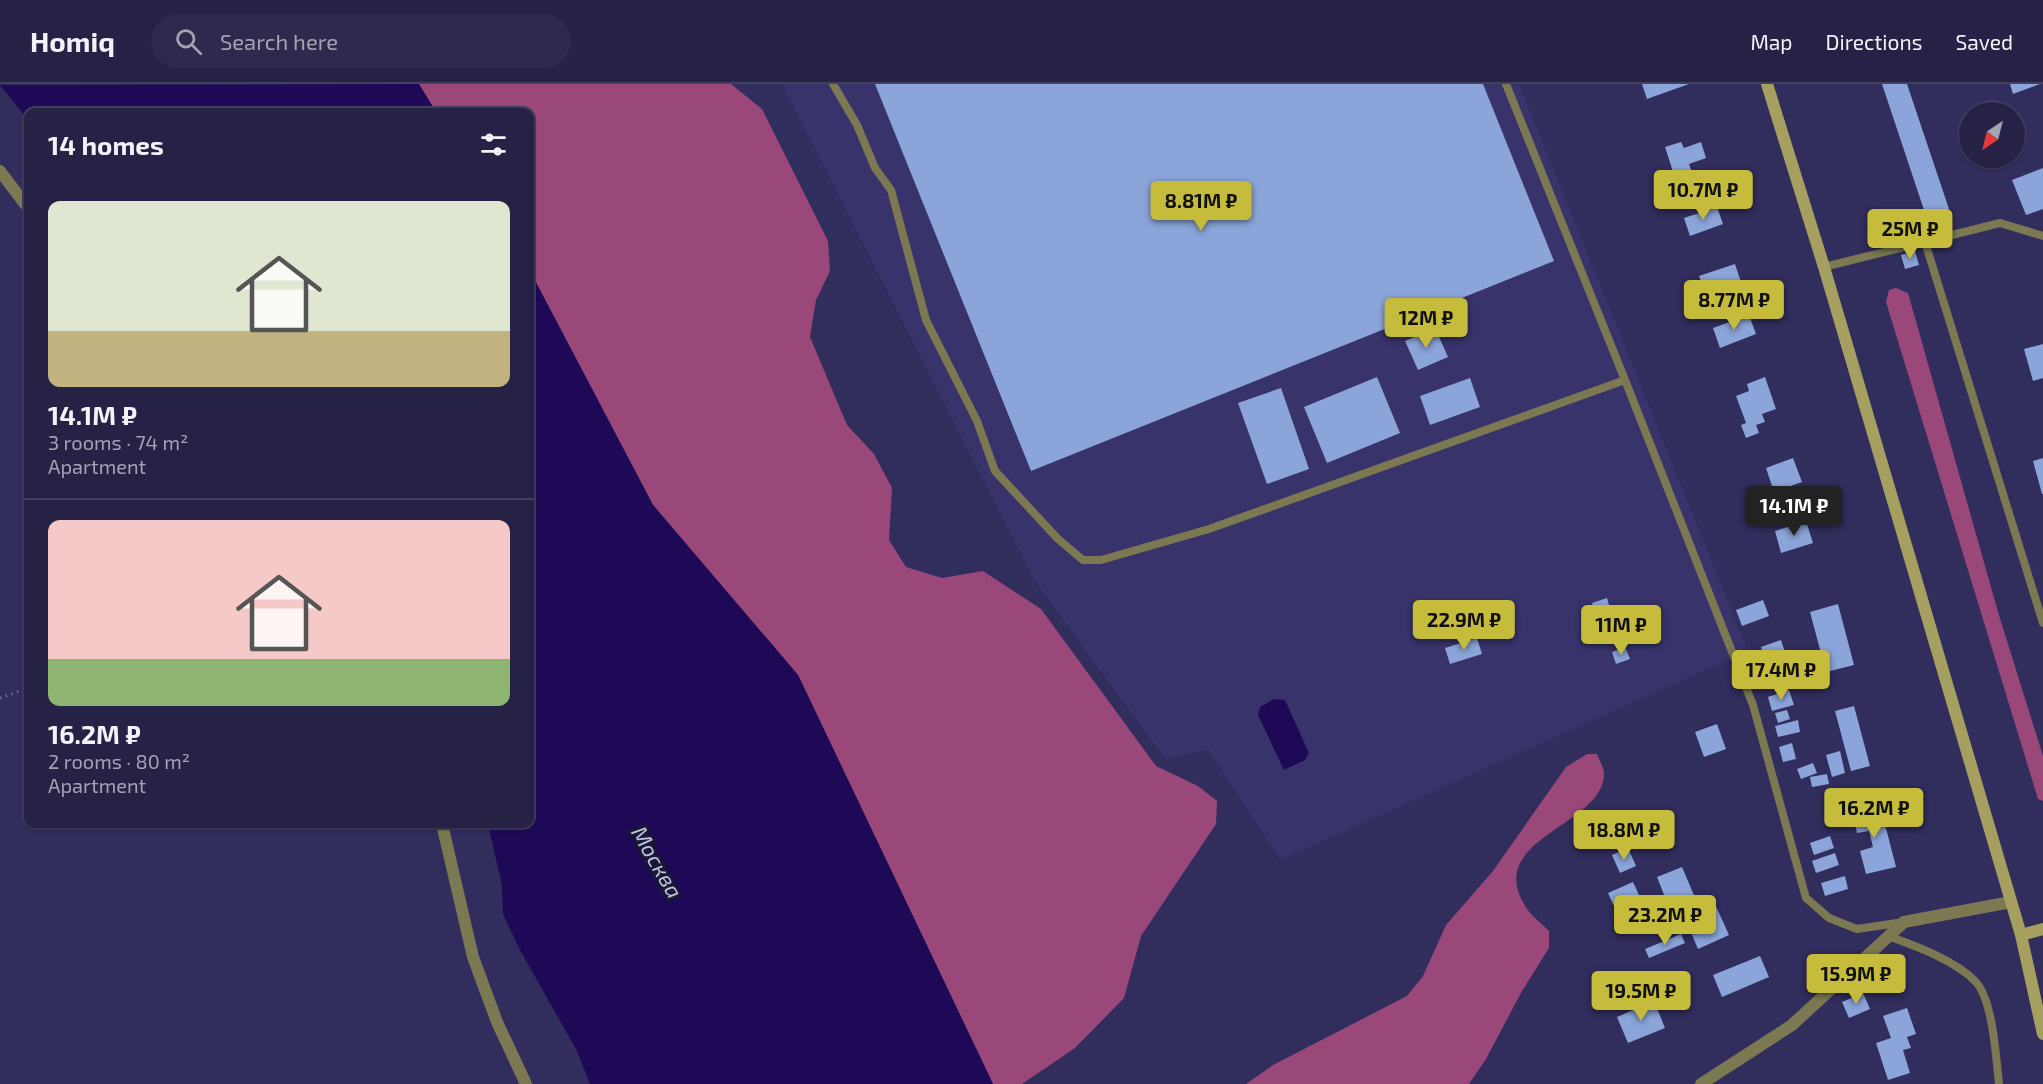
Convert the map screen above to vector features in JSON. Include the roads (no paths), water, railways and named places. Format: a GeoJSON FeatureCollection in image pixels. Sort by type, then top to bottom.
{"type":"FeatureCollection","features":[{"type":"Feature","properties":{"kind":"main road"},"geometry":{"type":"LineString","coordinates":[[1767,84],[1824,267],[2021,935],[2043,1034]]}},
{"type":"Feature","properties":{"kind":"main road"},"geometry":{"type":"LineString","coordinates":[[2021,935],[2043,929]]}},
{"type":"Feature","properties":{"kind":"street"},"geometry":{"type":"LineString","coordinates":[[0,171],[24,203]]}},
{"type":"Feature","properties":{"kind":"street"},"geometry":{"type":"LineString","coordinates":[[443,828],[473,957],[496,1022],[526,1084]]}},
{"type":"Feature","properties":{"kind":"street"},"geometry":{"type":"LineString","coordinates":[[1701,1084],[1792,1025],[1904,922],[2011,902]]}},
{"type":"Feature","properties":{"kind":"lane"},"geometry":{"type":"LineString","coordinates":[[833,84],[857,125],[875,168],[891,190],[926,320],[977,422],[994,471],[1058,539],[1083,560],[1101,560],[1209,529],[1624,380]]}},
{"type":"Feature","properties":{"kind":"lane"},"geometry":{"type":"LineString","coordinates":[[1506,84],[1753,705],[1806,898],[1828,918],[1857,929],[1904,922]]}},
{"type":"Feature","properties":{"kind":"lane"},"geometry":{"type":"LineString","coordinates":[[1824,267],[2001,223],[2043,236]]}},
{"type":"Feature","properties":{"kind":"lane"},"geometry":{"type":"LineString","coordinates":[[1925,242],[2043,623]]}},
{"type":"Feature","properties":{"kind":"lane"},"geometry":{"type":"LineString","coordinates":[[1888,936],[1926,951],[1975,981],[1985,998],[1999,1084]]}},
{"type":"Feature","properties":{"kind":"water"},"geometry":{"type":"Polygon","coordinates":[[[419,84],[434,108],[24,108],[24,115],[0,85],[419,84]]]}},
{"type":"Feature","properties":{"kind":"water","name":"Москва"},"geometry":{"type":"Polygon","coordinates":[[[534,279],[653,505],[798,675],[993,1084],[590,1084],[577,1051],[520,950],[503,914],[502,885],[489,828],[534,828],[534,279]]]}},
{"type":"Feature","properties":{"kind":"water"},"geometry":{"type":"Polygon","coordinates":[[[1274,699],[1285,700],[1309,753],[1305,760],[1284,770],[1258,715],[1260,707],[1274,699]]]}}]}
